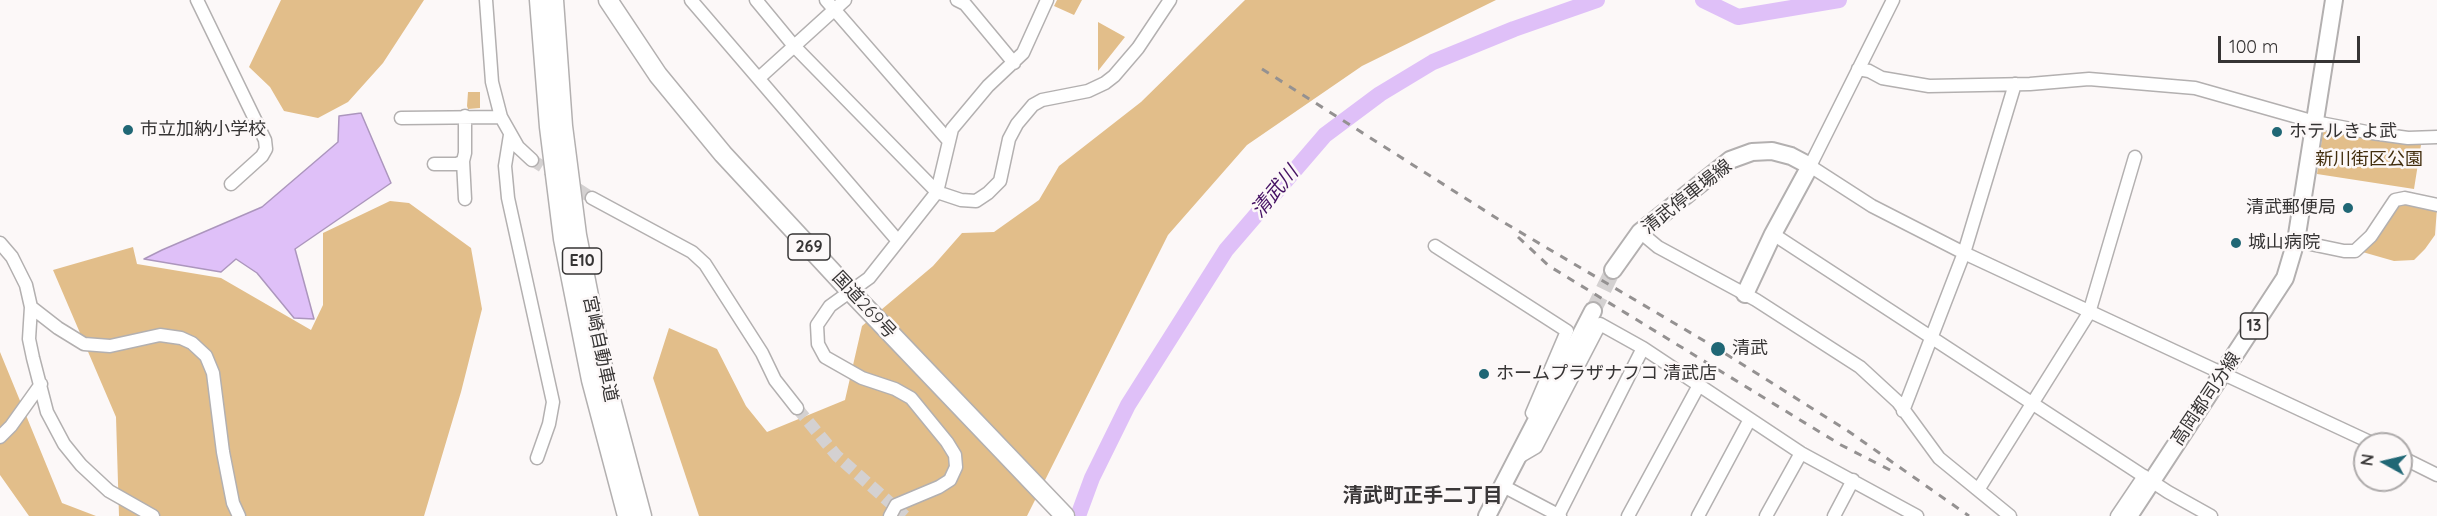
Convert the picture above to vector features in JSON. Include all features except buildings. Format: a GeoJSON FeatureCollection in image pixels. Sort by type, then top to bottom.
{"type":"FeatureCollection","features":[{"type":"Feature","properties":{"kind":"highway","name":"宮崎自動車道"},"geometry":{"type":"LineString","coordinates":[[539,0],[549,127],[563,239],[591,380],[627,516]]}},
{"type":"Feature","properties":{"kind":"highway","name":"宮崎自動車道"},"geometry":{"type":"LineString","coordinates":[[554,0],[563,126],[577,236],[605,376],[642,516]]}},
{"type":"Feature","properties":{"kind":"highway","name":"国道269号"},"geometry":{"type":"LineString","coordinates":[[608,0],[658,75],[723,154],[1065,516]]}},
{"type":"Feature","properties":{"kind":"main road","name":"高岡都司分線"},"geometry":{"type":"LineString","coordinates":[[2129,516],[2147,478],[2223,374],[2285,278],[2296,241],[2334,0]]}},
{"type":"Feature","properties":{"kind":"main road","name":"清武停車場線"},"geometry":{"type":"LineString","coordinates":[[1613,270],[1640,232],[1730,160],[1752,152],[1772,151],[1791,156],[1810,166]]}},
{"type":"Feature","properties":{"kind":"main road"},"geometry":{"type":"LineString","coordinates":[[1745,294],[1773,234],[1810,166]]}},
{"type":"Feature","properties":{"kind":"main road"},"geometry":{"type":"LineString","coordinates":[[1486,516],[1519,457],[1593,311]]}},
{"type":"Feature","properties":{"kind":"street"},"geometry":{"type":"LineString","coordinates":[[196,0],[265,140],[266,148],[261,156],[231,184]]}},
{"type":"Feature","properties":{"kind":"street"},"geometry":{"type":"LineString","coordinates":[[486,0],[492,82],[501,117],[518,147],[532,160]]}},
{"type":"Feature","properties":{"kind":"street"},"geometry":{"type":"LineString","coordinates":[[691,0],[898,241]]}},
{"type":"Feature","properties":{"kind":"street"},"geometry":{"type":"LineString","coordinates":[[756,0],[794,46],[938,192],[968,201],[976,201],[988,194],[1000,181],[1009,139],[1024,115],[1042,100],[1088,90],[1105,83],[1114,76],[1138,48],[1170,0]]}},
{"type":"Feature","properties":{"kind":"street"},"geometry":{"type":"LineString","coordinates":[[759,78],[794,46],[830,5],[845,0]]}},
{"type":"Feature","properties":{"kind":"street"},"geometry":{"type":"LineString","coordinates":[[957,0],[965,4],[1014,63]]}},
{"type":"Feature","properties":{"kind":"street"},"geometry":{"type":"LineString","coordinates":[[890,516],[896,505],[946,484],[953,476],[956,460],[947,442],[911,398],[895,389],[862,378],[825,357],[818,345],[817,325],[823,313],[869,278],[938,192],[952,129],[988,86],[1023,53],[1047,0]]}},
{"type":"Feature","properties":{"kind":"street"},"geometry":{"type":"LineString","coordinates":[[1893,0],[1810,166],[1872,206],[1964,253],[2353,434]]}},
{"type":"Feature","properties":{"kind":"street"},"geometry":{"type":"LineString","coordinates":[[830,5],[948,140]]}},
{"type":"Feature","properties":{"kind":"street"},"geometry":{"type":"LineString","coordinates":[[1858,69],[1869,71],[1882,78],[1929,86],[2089,79],[2195,88],[2316,117],[2372,134],[2408,138],[2437,137]]}},
{"type":"Feature","properties":{"kind":"street"},"geometry":{"type":"LineString","coordinates":[[1903,411],[1964,253],[2015,84]]}},
{"type":"Feature","properties":{"kind":"street"},"geometry":{"type":"LineString","coordinates":[[465,116],[463,161],[465,199]]}},
{"type":"Feature","properties":{"kind":"street"},"geometry":{"type":"LineString","coordinates":[[401,118],[501,117]]}},
{"type":"Feature","properties":{"kind":"street"},"geometry":{"type":"LineString","coordinates":[[510,135],[505,166],[508,198],[553,402],[549,424],[537,458]]}},
{"type":"Feature","properties":{"kind":"street"},"geometry":{"type":"LineString","coordinates":[[1978,490],[2089,313],[2135,157]]}},
{"type":"Feature","properties":{"kind":"street"},"geometry":{"type":"LineString","coordinates":[[434,164],[457,164],[463,161]]}},
{"type":"Feature","properties":{"kind":"street"},"geometry":{"type":"LineString","coordinates":[[592,198],[692,252],[705,264],[756,343],[775,380],[797,408]]}},
{"type":"Feature","properties":{"kind":"street"},"geometry":{"type":"LineString","coordinates":[[2296,241],[2344,251],[2355,250],[2371,236],[2395,200],[2405,198],[2437,206]]}},
{"type":"Feature","properties":{"kind":"street"},"geometry":{"type":"LineString","coordinates":[[1640,232],[1658,247],[1745,294],[1860,367],[1883,386],[1939,458],[2010,516]]}},
{"type":"Feature","properties":{"kind":"street"},"geometry":{"type":"LineString","coordinates":[[1773,234],[2147,478],[2211,516]]}},
{"type":"Feature","properties":{"kind":"street"},"geometry":{"type":"LineString","coordinates":[[0,243],[12,257],[27,285],[31,307],[29,339],[47,412],[64,444],[81,465],[109,491],[153,516]]}},
{"type":"Feature","properties":{"kind":"street"},"geometry":{"type":"LineString","coordinates":[[1435,246],[1567,332],[1523,434],[1519,457]]}},
{"type":"Feature","properties":{"kind":"street"},"geometry":{"type":"LineString","coordinates":[[31,307],[57,328],[84,344],[110,346],[160,335],[181,338],[192,343],[206,356],[213,373],[223,452],[233,503],[239,516]]}},
{"type":"Feature","properties":{"kind":"street"},"geometry":{"type":"LineString","coordinates":[[1519,457],[1536,447],[1600,324],[1643,348],[1801,453],[1917,516]]}},
{"type":"Feature","properties":{"kind":"street"},"geometry":{"type":"LineString","coordinates":[[1503,486],[1558,516],[1643,348]]}},
{"type":"Feature","properties":{"kind":"street"},"geometry":{"type":"LineString","coordinates":[[0,436],[11,426],[41,384]]}},
{"type":"Feature","properties":{"kind":"street"},"geometry":{"type":"LineString","coordinates":[[1628,516],[1699,385]]}},
{"type":"Feature","properties":{"kind":"street"},"geometry":{"type":"LineString","coordinates":[[1698,516],[1750,419]]}},
{"type":"Feature","properties":{"kind":"street"},"geometry":{"type":"LineString","coordinates":[[1766,516],[1801,453]]}},
{"type":"Feature","properties":{"kind":"street"},"geometry":{"type":"LineString","coordinates":[[2413,463],[2437,475]]}},
{"type":"Feature","properties":{"kind":"street"},"geometry":{"type":"LineString","coordinates":[[2117,516],[2147,478]]}},
{"type":"Feature","properties":{"kind":"street"},"geometry":{"type":"LineString","coordinates":[[1834,516],[1853,480]]}},
{"type":"Feature","properties":{"kind":"green space"},"geometry":{"type":"Polygon","coordinates":[[[281,0],[424,0],[383,63],[348,102],[318,118],[284,111],[270,87],[249,67],[281,0]]]}},
{"type":"Feature","properties":{"kind":"green space"},"geometry":{"type":"Polygon","coordinates":[[[1057,0],[1082,0],[1074,15],[1054,6],[1057,0]]]}},
{"type":"Feature","properties":{"kind":"green space"},"geometry":{"type":"Polygon","coordinates":[[[1245,0],[1496,0],[1362,66],[1247,145],[1168,235],[1027,516],[699,516],[653,378],[669,328],[717,349],[746,406],[767,432],[845,400],[862,326],[933,266],[962,233],[994,232],[1039,200],[1059,166],[1141,102],[1245,0]]]}},
{"type":"Feature","properties":{"kind":"green space"},"geometry":{"type":"Polygon","coordinates":[[[1098,22],[1125,37],[1098,71],[1098,22]]]}},
{"type":"Feature","properties":{"kind":"green space"},"geometry":{"type":"Polygon","coordinates":[[[468,92],[480,92],[480,108],[468,109],[468,92]]]}},
{"type":"Feature","properties":{"kind":"green space","name":"新川街区公園"},"geometry":{"type":"Polygon","coordinates":[[[2323,131],[2421,145],[2414,189],[2317,174],[2323,131]]]}},
{"type":"Feature","properties":{"kind":"green space"},"geometry":{"type":"Polygon","coordinates":[[[390,201],[409,203],[471,248],[482,309],[461,392],[424,516],[119,516],[116,417],[53,270],[133,247],[137,264],[221,278],[311,330],[323,305],[323,233],[390,201]]]}},
{"type":"Feature","properties":{"kind":"green space","name":"新川街区公園"},"geometry":{"type":"Polygon","coordinates":[[[2405,201],[2437,208],[2435,235],[2425,249],[2414,260],[2394,261],[2359,251],[2396,203],[2405,201]]]}},
{"type":"Feature","properties":{"kind":"green space"},"geometry":{"type":"Polygon","coordinates":[[[0,352],[62,503],[96,516],[29,516],[0,475],[0,352]]]}},
{"type":"Feature","properties":{"kind":"shaded area"},"geometry":{"type":"Polygon","coordinates":[[[361,113],[391,183],[295,249],[314,319],[294,318],[257,273],[236,259],[221,272],[144,259],[262,207],[338,142],[339,116],[361,113]]]}},
{"type":"Feature","properties":{"kind":"waterway","name":"清武川"},"geometry":{"type":"LineString","coordinates":[[1078,516],[1092,478],[1128,405],[1226,250],[1325,135],[1380,94],[1433,62],[1514,29],[1597,0]]}},
{"type":"Feature","properties":{"kind":"waterway","name":"清武川"},"geometry":{"type":"LineString","coordinates":[[1703,0],[1738,17],[1839,0]]}},
{"type":"Feature","properties":{"kind":"tunnel"},"geometry":{"type":"LineString","coordinates":[[532,160],[592,198]]}},
{"type":"Feature","properties":{"kind":"tunnel"},"geometry":{"type":"LineString","coordinates":[[1593,311],[1613,270]]}},
{"type":"Feature","properties":{"kind":"tunnel"},"geometry":{"type":"LineString","coordinates":[[797,408],[837,456],[905,516]]}},
{"type":"Feature","properties":{"kind":"railway"},"geometry":{"type":"LineString","coordinates":[[1262,69],[1498,219],[1718,349],[1848,431],[1969,516]]}},
{"type":"Feature","properties":{"kind":"railway"},"geometry":{"type":"LineString","coordinates":[[1518,237],[1549,266],[1841,445],[1894,472]]}},
{"type":"Feature","properties":{"kind":"place","name":"市立加納小学校"},"geometry":{"type":"Point","coordinates":[128,130]}},
{"type":"Feature","properties":{"kind":"place","name":"ホテルきよ武"},"geometry":{"type":"Point","coordinates":[2277,132]}},
{"type":"Feature","properties":{"kind":"place","name":"清武郵便局"},"geometry":{"type":"Point","coordinates":[2348,208]}},
{"type":"Feature","properties":{"kind":"place","name":"城山病院"},"geometry":{"type":"Point","coordinates":[2236,243]}},
{"type":"Feature","properties":{"kind":"place","name":"清武"},"geometry":{"type":"Point","coordinates":[1718,349]}},
{"type":"Feature","properties":{"kind":"place","name":"ホームプラザナフコ 清武店"},"geometry":{"type":"Point","coordinates":[1484,374]}},
{"type":"Feature","properties":{"kind":"district","name":"清武町正手二丁目"},"geometry":{"type":"Point","coordinates":[1423,496]}}]}
